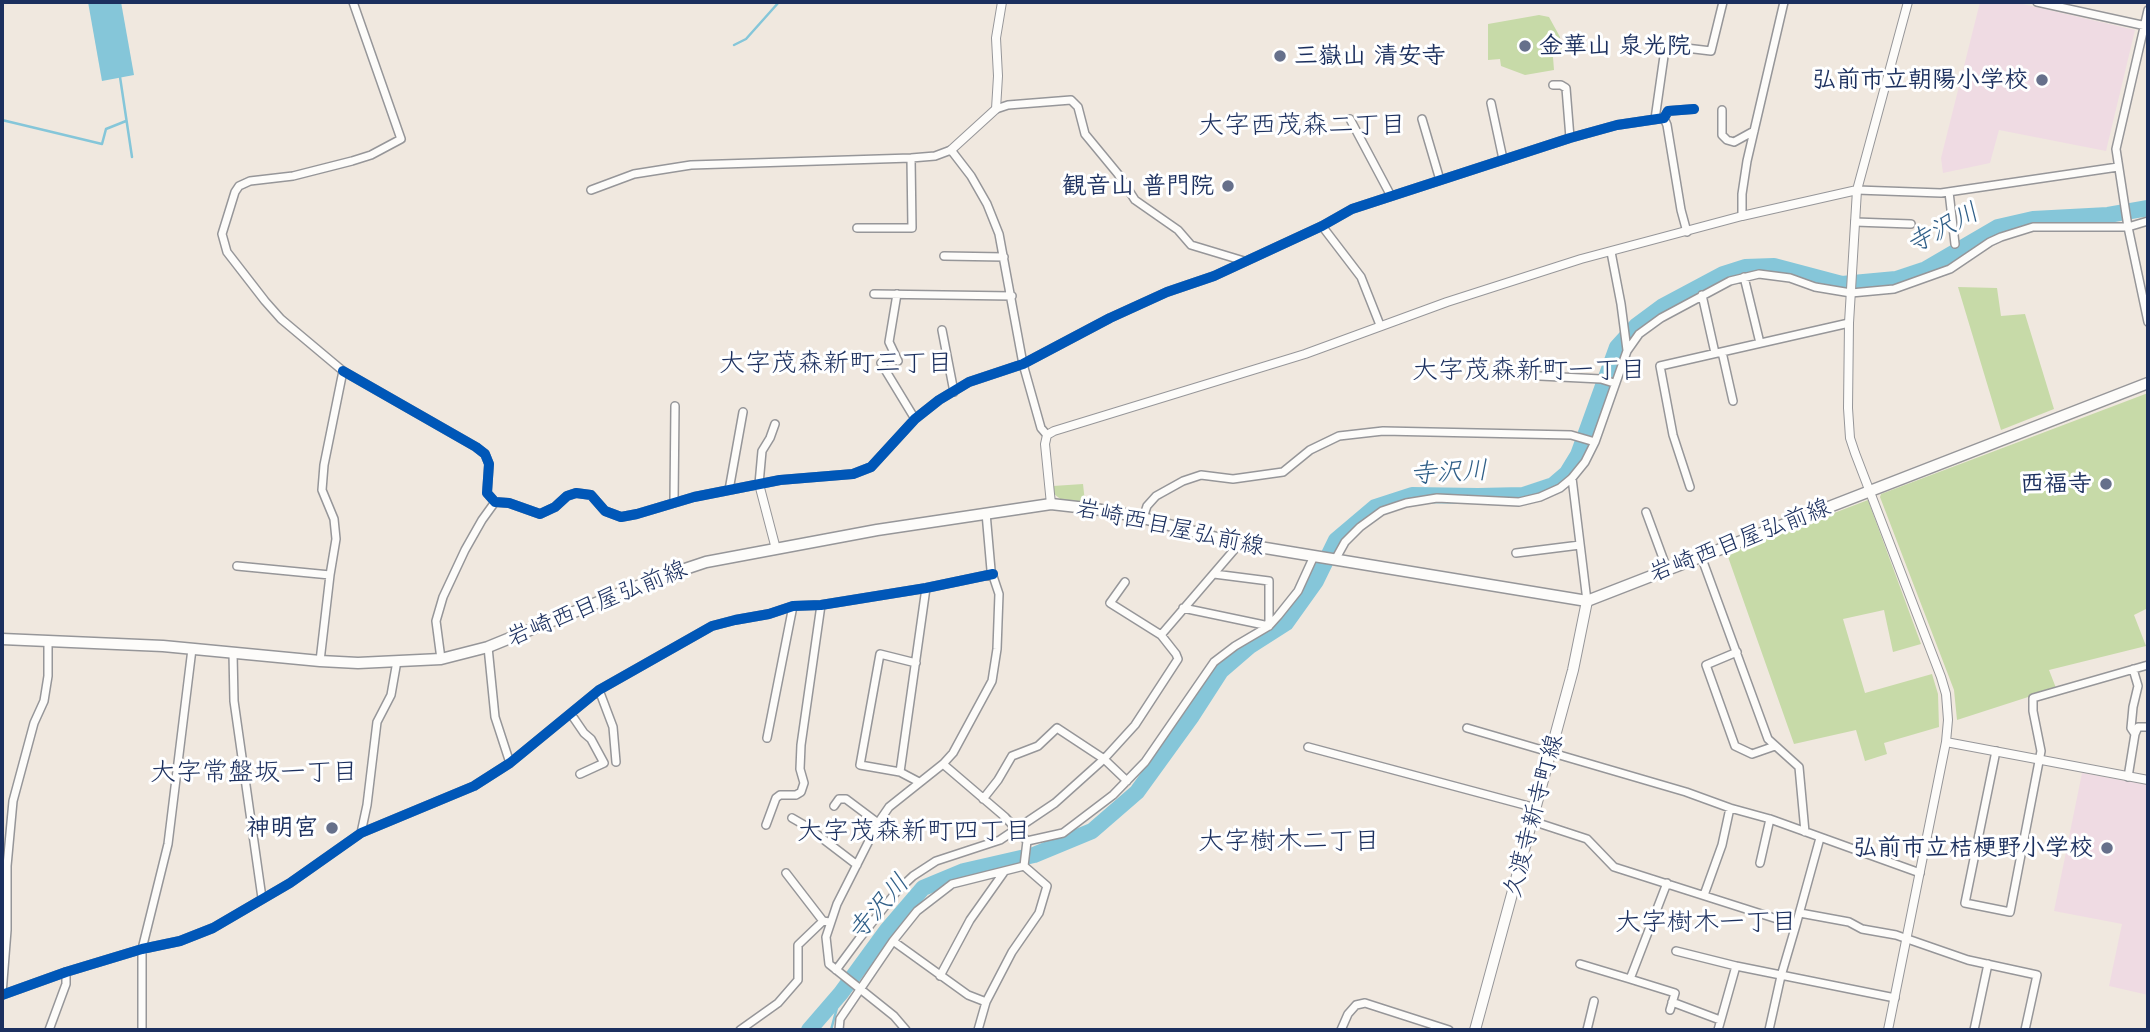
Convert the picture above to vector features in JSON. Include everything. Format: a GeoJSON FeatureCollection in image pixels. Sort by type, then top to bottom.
{"type":"FeatureCollection","features":[{"type":"Feature","properties":{"kind":"main road","name":"岩崎西目屋弘前線"},"geometry":{"type":"LineString","coordinates":[[2,639],[192,649],[320,661],[397,662],[441,659],[488,647],[655,579],[706,562],[986,513],[1051,505],[1095,509],[1143,518],[1235,543],[1587,601],[2148,383]]}},
{"type":"Feature","properties":{"kind":"main road","name":"久渡寺新寺町線"},"geometry":{"type":"LineString","coordinates":[[1475,1030],[1573,670],[1587,601]]}},
{"type":"Feature","properties":{"kind":"street"},"geometry":{"type":"LineString","coordinates":[[353,2],[401,139],[379,152],[361,158],[293,176],[250,181],[239,186],[222,234],[227,252],[265,301],[343,371],[485,454],[489,464],[487,493],[495,502],[509,503],[540,514],[555,507],[567,496],[581,493],[591,495],[606,511],[621,517],[674,502],[780,480],[864,471],[880,460],[915,419],[939,400],[969,382],[1023,364],[1110,317],[1167,292],[1214,276],[1322,226],[1352,209],[1570,138],[1617,125],[1664,118]]}},
{"type":"Feature","properties":{"kind":"street"},"geometry":{"type":"LineString","coordinates":[[996,109],[996,38],[1002,2]]}},
{"type":"Feature","properties":{"kind":"street"},"geometry":{"type":"LineString","coordinates":[[1655,119],[1665,49],[1669,46],[1711,51],[1723,2]]}},
{"type":"Feature","properties":{"kind":"street"},"geometry":{"type":"LineString","coordinates":[[1742,216],[1742,194],[1754,130],[1784,2]]}},
{"type":"Feature","properties":{"kind":"street"},"geometry":{"type":"LineString","coordinates":[[1888,1030],[1946,742],[1948,720],[1946,694],[1850,438],[1848,408],[1849,323],[1857,190],[1908,2]]}},
{"type":"Feature","properties":{"kind":"street"},"geometry":{"type":"LineString","coordinates":[[2037,2],[2146,26]]}},
{"type":"Feature","properties":{"kind":"street"},"geometry":{"type":"LineString","coordinates":[[2148,10],[2116,149],[2148,322]]}},
{"type":"Feature","properties":{"kind":"street"},"geometry":{"type":"LineString","coordinates":[[1553,85],[1566,88],[1570,138]]}},
{"type":"Feature","properties":{"kind":"street"},"geometry":{"type":"LineString","coordinates":[[591,190],[634,174],[691,165],[934,156],[951,150],[996,109],[1008,105],[1071,100],[1078,107],[1085,134],[1118,174],[1135,200],[1178,230],[1191,245],[1244,261]]}},
{"type":"Feature","properties":{"kind":"street"},"geometry":{"type":"LineString","coordinates":[[1491,103],[1503,159]]}},
{"type":"Feature","properties":{"kind":"street"},"geometry":{"type":"LineString","coordinates":[[1664,118],[1668,111],[1694,110]]}},
{"type":"Feature","properties":{"kind":"street"},"geometry":{"type":"LineString","coordinates":[[1722,110],[1723,135],[1727,140],[1734,142],[1754,130]]}},
{"type":"Feature","properties":{"kind":"street"},"geometry":{"type":"LineString","coordinates":[[1664,118],[1687,232]]}},
{"type":"Feature","properties":{"kind":"street"},"geometry":{"type":"LineString","coordinates":[[1350,119],[1391,196]]}},
{"type":"Feature","properties":{"kind":"street"},"geometry":{"type":"LineString","coordinates":[[1422,119],[1440,180]]}},
{"type":"Feature","properties":{"kind":"street"},"geometry":{"type":"LineString","coordinates":[[951,150],[971,176],[999,234],[1023,364],[1041,428],[1047,435]]}},
{"type":"Feature","properties":{"kind":"street"},"geometry":{"type":"LineString","coordinates":[[857,228],[912,228],[911,158]]}},
{"type":"Feature","properties":{"kind":"street"},"geometry":{"type":"LineString","coordinates":[[1051,505],[1045,443],[1047,435],[1054,431],[1305,354],[1380,325],[1581,259],[1742,216],[1857,190],[1949,192],[2118,167]]}},
{"type":"Feature","properties":{"kind":"street"},"geometry":{"type":"LineString","coordinates":[[1949,192],[1955,244]]}},
{"type":"Feature","properties":{"kind":"street"},"geometry":{"type":"LineString","coordinates":[[1333,559],[1360,527],[1382,511],[1406,503],[1437,498],[1519,502],[1560,488],[1585,462],[1627,351],[1639,334],[1702,295],[1744,277],[1759,274],[1790,278],[1815,287],[1851,291],[1894,289],[1950,269],[2001,237],[2033,227],[2128,225],[2148,221]]}},
{"type":"Feature","properties":{"kind":"street"},"geometry":{"type":"LineString","coordinates":[[1855,222],[1911,224]]}},
{"type":"Feature","properties":{"kind":"street"},"geometry":{"type":"LineString","coordinates":[[1322,226],[1361,278],[1380,325]]}},
{"type":"Feature","properties":{"kind":"street"},"geometry":{"type":"LineString","coordinates":[[1611,252],[1627,351]]}},
{"type":"Feature","properties":{"kind":"street"},"geometry":{"type":"LineString","coordinates":[[944,256],[1004,257]]}},
{"type":"Feature","properties":{"kind":"street"},"geometry":{"type":"LineString","coordinates":[[1744,277],[1760,343]]}},
{"type":"Feature","properties":{"kind":"street"},"geometry":{"type":"LineString","coordinates":[[874,294],[1012,296]]}},
{"type":"Feature","properties":{"kind":"street"},"geometry":{"type":"LineString","coordinates":[[897,294],[889,342],[898,361]]}},
{"type":"Feature","properties":{"kind":"street"},"geometry":{"type":"LineString","coordinates":[[1702,295],[1733,401]]}},
{"type":"Feature","properties":{"kind":"street"},"geometry":{"type":"LineString","coordinates":[[1690,487],[1673,435],[1660,366],[1849,323]]}},
{"type":"Feature","properties":{"kind":"street"},"geometry":{"type":"LineString","coordinates":[[942,330],[954,391]]}},
{"type":"Feature","properties":{"kind":"street"},"geometry":{"type":"LineString","coordinates":[[881,363],[915,419]]}},
{"type":"Feature","properties":{"kind":"street"},"geometry":{"type":"LineString","coordinates":[[320,661],[336,539],[334,519],[322,491],[323,478],[343,371]]}},
{"type":"Feature","properties":{"kind":"street"},"geometry":{"type":"LineString","coordinates":[[1540,376],[1601,379],[1614,383]]}},
{"type":"Feature","properties":{"kind":"street"},"geometry":{"type":"LineString","coordinates":[[674,502],[675,406]]}},
{"type":"Feature","properties":{"kind":"street"},"geometry":{"type":"LineString","coordinates":[[729,490],[743,412]]}},
{"type":"Feature","properties":{"kind":"street"},"geometry":{"type":"LineString","coordinates":[[775,424],[762,451],[760,484],[776,549]]}},
{"type":"Feature","properties":{"kind":"street"},"geometry":{"type":"LineString","coordinates":[[1143,518],[1147,506],[1156,496],[1183,481],[1201,475],[1233,479],[1283,472],[1310,450],[1339,436],[1383,431],[1571,435],[1593,441]]}},
{"type":"Feature","properties":{"kind":"street"},"geometry":{"type":"LineString","coordinates":[[1572,478],[1587,601]]}},
{"type":"Feature","properties":{"kind":"street"},"geometry":{"type":"LineString","coordinates":[[441,659],[436,621],[443,597],[465,550],[495,502]]}},
{"type":"Feature","properties":{"kind":"street"},"geometry":{"type":"LineString","coordinates":[[1646,512],[1667,569]]}},
{"type":"Feature","properties":{"kind":"street"},"geometry":{"type":"LineString","coordinates":[[740,1030],[778,1003],[798,980],[798,944],[826,922],[889,807],[953,753],[992,681],[998,649],[999,594],[993,575],[986,513]]}},
{"type":"Feature","properties":{"kind":"street"},"geometry":{"type":"LineString","coordinates":[[1161,635],[1234,550],[1235,543]]}},
{"type":"Feature","properties":{"kind":"street"},"geometry":{"type":"LineString","coordinates":[[1516,553],[1580,545]]}},
{"type":"Feature","properties":{"kind":"street"},"geometry":{"type":"LineString","coordinates":[[1701,556],[1768,738],[1799,767],[1805,832]]}},
{"type":"Feature","properties":{"kind":"street"},"geometry":{"type":"LineString","coordinates":[[1027,843],[1063,833],[1113,795],[1145,762],[1214,662],[1269,626],[1298,592],[1315,557]]}},
{"type":"Feature","properties":{"kind":"street"},"geometry":{"type":"LineString","coordinates":[[237,566],[330,575]]}},
{"type":"Feature","properties":{"kind":"street"},"geometry":{"type":"LineString","coordinates":[[1214,573],[1269,581],[1269,626]]}},
{"type":"Feature","properties":{"kind":"street"},"geometry":{"type":"LineString","coordinates":[[48,641],[48,676],[44,701],[34,723],[13,801],[7,866],[7,930],[2,994],[142,949],[180,941],[213,928],[289,883],[361,833],[474,786],[510,763],[599,690],[712,626],[793,606],[821,605],[926,589],[993,575]]}},
{"type":"Feature","properties":{"kind":"street"},"geometry":{"type":"LineString","coordinates":[[838,972],[867,929],[897,891],[913,876],[936,861],[1000,840],[1055,803],[1104,760],[1135,725],[1178,659],[1161,635],[1110,603],[1125,582]]}},
{"type":"Feature","properties":{"kind":"street"},"geometry":{"type":"LineString","coordinates":[[900,772],[926,589]]}},
{"type":"Feature","properties":{"kind":"street"},"geometry":{"type":"LineString","coordinates":[[766,825],[776,798],[780,795],[796,795],[801,792],[804,783],[800,769],[801,745],[821,605]]}},
{"type":"Feature","properties":{"kind":"street"},"geometry":{"type":"LineString","coordinates":[[767,738],[793,606]]}},
{"type":"Feature","properties":{"kind":"street"},"geometry":{"type":"LineString","coordinates":[[1184,608],[1269,626]]}},
{"type":"Feature","properties":{"kind":"street"},"geometry":{"type":"LineString","coordinates":[[488,647],[495,717],[510,763]]}},
{"type":"Feature","properties":{"kind":"street"},"geometry":{"type":"LineString","coordinates":[[142,1030],[142,949],[168,844],[192,649]]}},
{"type":"Feature","properties":{"kind":"street"},"geometry":{"type":"LineString","coordinates":[[1737,652],[1706,665],[1735,746],[1752,754],[1775,746]]}},
{"type":"Feature","properties":{"kind":"street"},"geometry":{"type":"LineString","coordinates":[[233,653],[234,701],[262,898]]}},
{"type":"Feature","properties":{"kind":"street"},"geometry":{"type":"LineString","coordinates":[[916,663],[880,654],[860,765],[900,772],[919,782]]}},
{"type":"Feature","properties":{"kind":"street"},"geometry":{"type":"LineString","coordinates":[[361,833],[368,805],[377,722],[391,695],[397,662]]}},
{"type":"Feature","properties":{"kind":"street"},"geometry":{"type":"LineString","coordinates":[[1996,751],[1965,903],[2010,912],[2041,751],[2033,698],[2148,664]]}},
{"type":"Feature","properties":{"kind":"street"},"geometry":{"type":"LineString","coordinates":[[2133,669],[2138,685],[2131,728],[2135,734]]}},
{"type":"Feature","properties":{"kind":"street"},"geometry":{"type":"LineString","coordinates":[[599,690],[613,727],[616,762]]}},
{"type":"Feature","properties":{"kind":"street"},"geometry":{"type":"LineString","coordinates":[[571,714],[584,733],[591,738],[604,763],[580,774]]}},
{"type":"Feature","properties":{"kind":"street"},"geometry":{"type":"LineString","coordinates":[[2128,776],[2135,734],[2138,727],[2148,727]]}},
{"type":"Feature","properties":{"kind":"street"},"geometry":{"type":"LineString","coordinates":[[983,799],[1012,756],[1038,746],[1057,728],[1104,760],[1126,781]]}},
{"type":"Feature","properties":{"kind":"street"},"geometry":{"type":"LineString","coordinates":[[1467,728],[1686,792],[1920,873]]}},
{"type":"Feature","properties":{"kind":"street"},"geometry":{"type":"LineString","coordinates":[[1946,742],[2148,780]]}},
{"type":"Feature","properties":{"kind":"street"},"geometry":{"type":"LineString","coordinates":[[1308,747],[1536,808]]}},
{"type":"Feature","properties":{"kind":"street"},"geometry":{"type":"LineString","coordinates":[[943,764],[1017,828],[1027,843],[1024,864]]}},
{"type":"Feature","properties":{"kind":"street"},"geometry":{"type":"LineString","coordinates":[[834,806],[839,799],[846,799],[878,823]]}},
{"type":"Feature","properties":{"kind":"street"},"geometry":{"type":"LineString","coordinates":[[1704,895],[1722,845],[1730,808]]}},
{"type":"Feature","properties":{"kind":"street"},"geometry":{"type":"LineString","coordinates":[[792,818],[857,865]]}},
{"type":"Feature","properties":{"kind":"street"},"geometry":{"type":"LineString","coordinates":[[1760,863],[1770,819]]}},
{"type":"Feature","properties":{"kind":"street"},"geometry":{"type":"LineString","coordinates":[[1532,821],[1587,839],[1614,867],[1796,925]]}},
{"type":"Feature","properties":{"kind":"street"},"geometry":{"type":"LineString","coordinates":[[1770,1030],[1781,976],[1820,838]]}},
{"type":"Feature","properties":{"kind":"street"},"geometry":{"type":"LineString","coordinates":[[839,1030],[840,1019],[858,988],[917,911],[952,884],[1024,864]]}},
{"type":"Feature","properties":{"kind":"street"},"geometry":{"type":"LineString","coordinates":[[978,1030],[986,1002],[1012,952],[1039,914],[1047,886],[1024,864]]}},
{"type":"Feature","properties":{"kind":"street"},"geometry":{"type":"LineString","coordinates":[[940,976],[970,920],[1004,871]]}},
{"type":"Feature","properties":{"kind":"street"},"geometry":{"type":"LineString","coordinates":[[786,873],[826,922],[826,950],[830,964],[894,1016],[906,1030]]}},
{"type":"Feature","properties":{"kind":"street"},"geometry":{"type":"LineString","coordinates":[[1630,979],[1667,883]]}},
{"type":"Feature","properties":{"kind":"street"},"geometry":{"type":"LineString","coordinates":[[1800,913],[1849,922],[1862,929],[1907,938],[1968,960],[2037,975],[2025,1030]]}},
{"type":"Feature","properties":{"kind":"street"},"geometry":{"type":"LineString","coordinates":[[893,941],[968,995],[986,1002]]}},
{"type":"Feature","properties":{"kind":"street"},"geometry":{"type":"LineString","coordinates":[[1676,951],[1736,967],[1895,999]]}},
{"type":"Feature","properties":{"kind":"street"},"geometry":{"type":"LineString","coordinates":[[1580,964],[1675,993],[1671,1006],[1720,1020]]}},
{"type":"Feature","properties":{"kind":"street"},"geometry":{"type":"LineString","coordinates":[[1974,1030],[1987,964]]}},
{"type":"Feature","properties":{"kind":"street"},"geometry":{"type":"LineString","coordinates":[[1718,1030],[1736,967]]}},
{"type":"Feature","properties":{"kind":"street"},"geometry":{"type":"LineString","coordinates":[[49,1030],[65,984],[66,972]]}},
{"type":"Feature","properties":{"kind":"street"},"geometry":{"type":"LineString","coordinates":[[1587,1030],[1594,1001]]}},
{"type":"Feature","properties":{"kind":"street"},"geometry":{"type":"LineString","coordinates":[[1341,1030],[1348,1014],[1356,1005],[1365,1003],[1449,1030]]}},
{"type":"Feature","properties":{"kind":"shaded area","name":"弘前市立朝陽小学校"},"geometry":{"type":"Polygon","coordinates":[[[1980,2],[2014,2],[2135,30],[2106,151],[1999,130],[1990,163],[1943,173],[1941,158],[1980,2]]]}},
{"type":"Feature","properties":{"kind":"shaded area","name":"弘前市立桔梗野小学校"},"geometry":{"type":"Polygon","coordinates":[[[2082,773],[2148,785],[2148,995],[2109,986],[2122,924],[2054,911],[2082,773]]]}},
{"type":"Feature","properties":{"kind":"green space","name":"金華山 泉光院"},"geometry":{"type":"Polygon","coordinates":[[[1539,15],[1549,17],[1560,37],[1562,56],[1553,57],[1554,70],[1525,75],[1501,66],[1500,59],[1488,60],[1488,24],[1539,15]]]}},
{"type":"Feature","properties":{"kind":"green space"},"geometry":{"type":"Polygon","coordinates":[[[1958,287],[1997,288],[2001,316],[2025,314],[2054,409],[2001,430],[1958,287]]]}},
{"type":"Feature","properties":{"kind":"green space"},"geometry":{"type":"Polygon","coordinates":[[[2148,393],[2148,608],[2134,615],[2146,646],[2049,670],[2056,688],[1957,720],[1954,690],[1881,494],[2148,393]]]}},
{"type":"Feature","properties":{"kind":"green space"},"geometry":{"type":"Polygon","coordinates":[[[1083,484],[1085,502],[1063,501],[1054,494],[1053,486],[1083,484]]]}},
{"type":"Feature","properties":{"kind":"green space"},"geometry":{"type":"Polygon","coordinates":[[[1868,500],[1921,644],[1893,652],[1884,610],[1843,619],[1865,693],[1932,674],[1938,694],[1939,727],[1884,743],[1887,754],[1865,761],[1856,730],[1794,744],[1727,554],[1868,500]]]}},
{"type":"Feature","properties":{"kind":"water"},"geometry":{"type":"Polygon","coordinates":[[[88,2],[121,2],[134,75],[102,81],[88,2]]]}},
{"type":"Feature","properties":{"kind":"waterway"},"geometry":{"type":"LineString","coordinates":[[734,45],[746,39],[779,2]]}},
{"type":"Feature","properties":{"kind":"waterway"},"geometry":{"type":"LineString","coordinates":[[120,77],[132,157]]}},
{"type":"Feature","properties":{"kind":"waterway"},"geometry":{"type":"LineString","coordinates":[[2,120],[102,144],[106,129],[126,121]]}},
{"type":"Feature","properties":{"kind":"waterway","name":"寺沢川"},"geometry":{"type":"LineString","coordinates":[[809,1030],[923,888],[964,871],[1034,855],[1092,831],[1137,792],[1221,671],[1250,646],[1286,623],[1316,581],[1336,540],[1375,507],[1412,495],[1523,495],[1553,485],[1567,473],[1578,455],[1617,347],[1636,326],[1663,306],[1723,274],[1745,267],[1774,266],[1842,284],[1896,279],[1926,269],[1998,227],[2033,219],[2108,215],[2148,208]]}},
{"type":"Feature","properties":{"kind":"waterway"},"geometry":{"type":"LineString","coordinates":[[831,1030],[841,993]]}},
{"type":"Feature","properties":{"kind":"cycle path"},"geometry":{"type":"LineString","coordinates":[[343,371],[485,454],[489,464],[487,493],[495,502],[509,503],[540,514],[576,493],[591,495],[605,511],[621,517],[694,497],[780,480],[853,474],[871,467],[915,419],[939,400],[969,382],[1023,364],[1110,318],[1167,292],[1214,276],[1322,226],[1352,209],[1570,138],[1617,125],[1664,118],[1668,111],[1694,109]]}},
{"type":"Feature","properties":{"kind":"cycle path"},"geometry":{"type":"LineString","coordinates":[[2,995],[66,972],[142,949],[180,941],[213,928],[290,883],[361,833],[474,786],[510,763],[599,690],[712,626],[793,606],[821,605],[993,574]]}},
{"type":"Feature","properties":{"kind":"place","name":"金華山 泉光院"},"geometry":{"type":"Point","coordinates":[1525,46]}},
{"type":"Feature","properties":{"kind":"place","name":"三嶽山 清安寺"},"geometry":{"type":"Point","coordinates":[1280,56]}},
{"type":"Feature","properties":{"kind":"place","name":"弘前市立朝陽小学校"},"geometry":{"type":"Point","coordinates":[2042,80]}},
{"type":"Feature","properties":{"kind":"place","name":"観音山 普門院"},"geometry":{"type":"Point","coordinates":[1228,186]}},
{"type":"Feature","properties":{"kind":"place","name":"西福寺"},"geometry":{"type":"Point","coordinates":[2106,484]}},
{"type":"Feature","properties":{"kind":"place","name":"神明宮"},"geometry":{"type":"Point","coordinates":[332,828]}},
{"type":"Feature","properties":{"kind":"place","name":"弘前市立桔梗野小学校"},"geometry":{"type":"Point","coordinates":[2107,848]}},
{"type":"Feature","properties":{"kind":"district","name":"大字西茂森二丁目"},"geometry":{"type":"Point","coordinates":[1302,126]}},
{"type":"Feature","properties":{"kind":"district","name":"大字茂森新町三丁目"},"geometry":{"type":"Point","coordinates":[836,364]}},
{"type":"Feature","properties":{"kind":"district","name":"大字茂森新町一丁目"},"geometry":{"type":"Point","coordinates":[1529,371]}},
{"type":"Feature","properties":{"kind":"district","name":"大字常盤坂一丁目"},"geometry":{"type":"Point","coordinates":[254,773]}},
{"type":"Feature","properties":{"kind":"district","name":"大字茂森新町四丁目"},"geometry":{"type":"Point","coordinates":[914,832]}},
{"type":"Feature","properties":{"kind":"district","name":"大字樹木二丁目"},"geometry":{"type":"Point","coordinates":[1289,842]}},
{"type":"Feature","properties":{"kind":"district","name":"大字樹木一丁目"},"geometry":{"type":"Point","coordinates":[1706,923]}}]}
